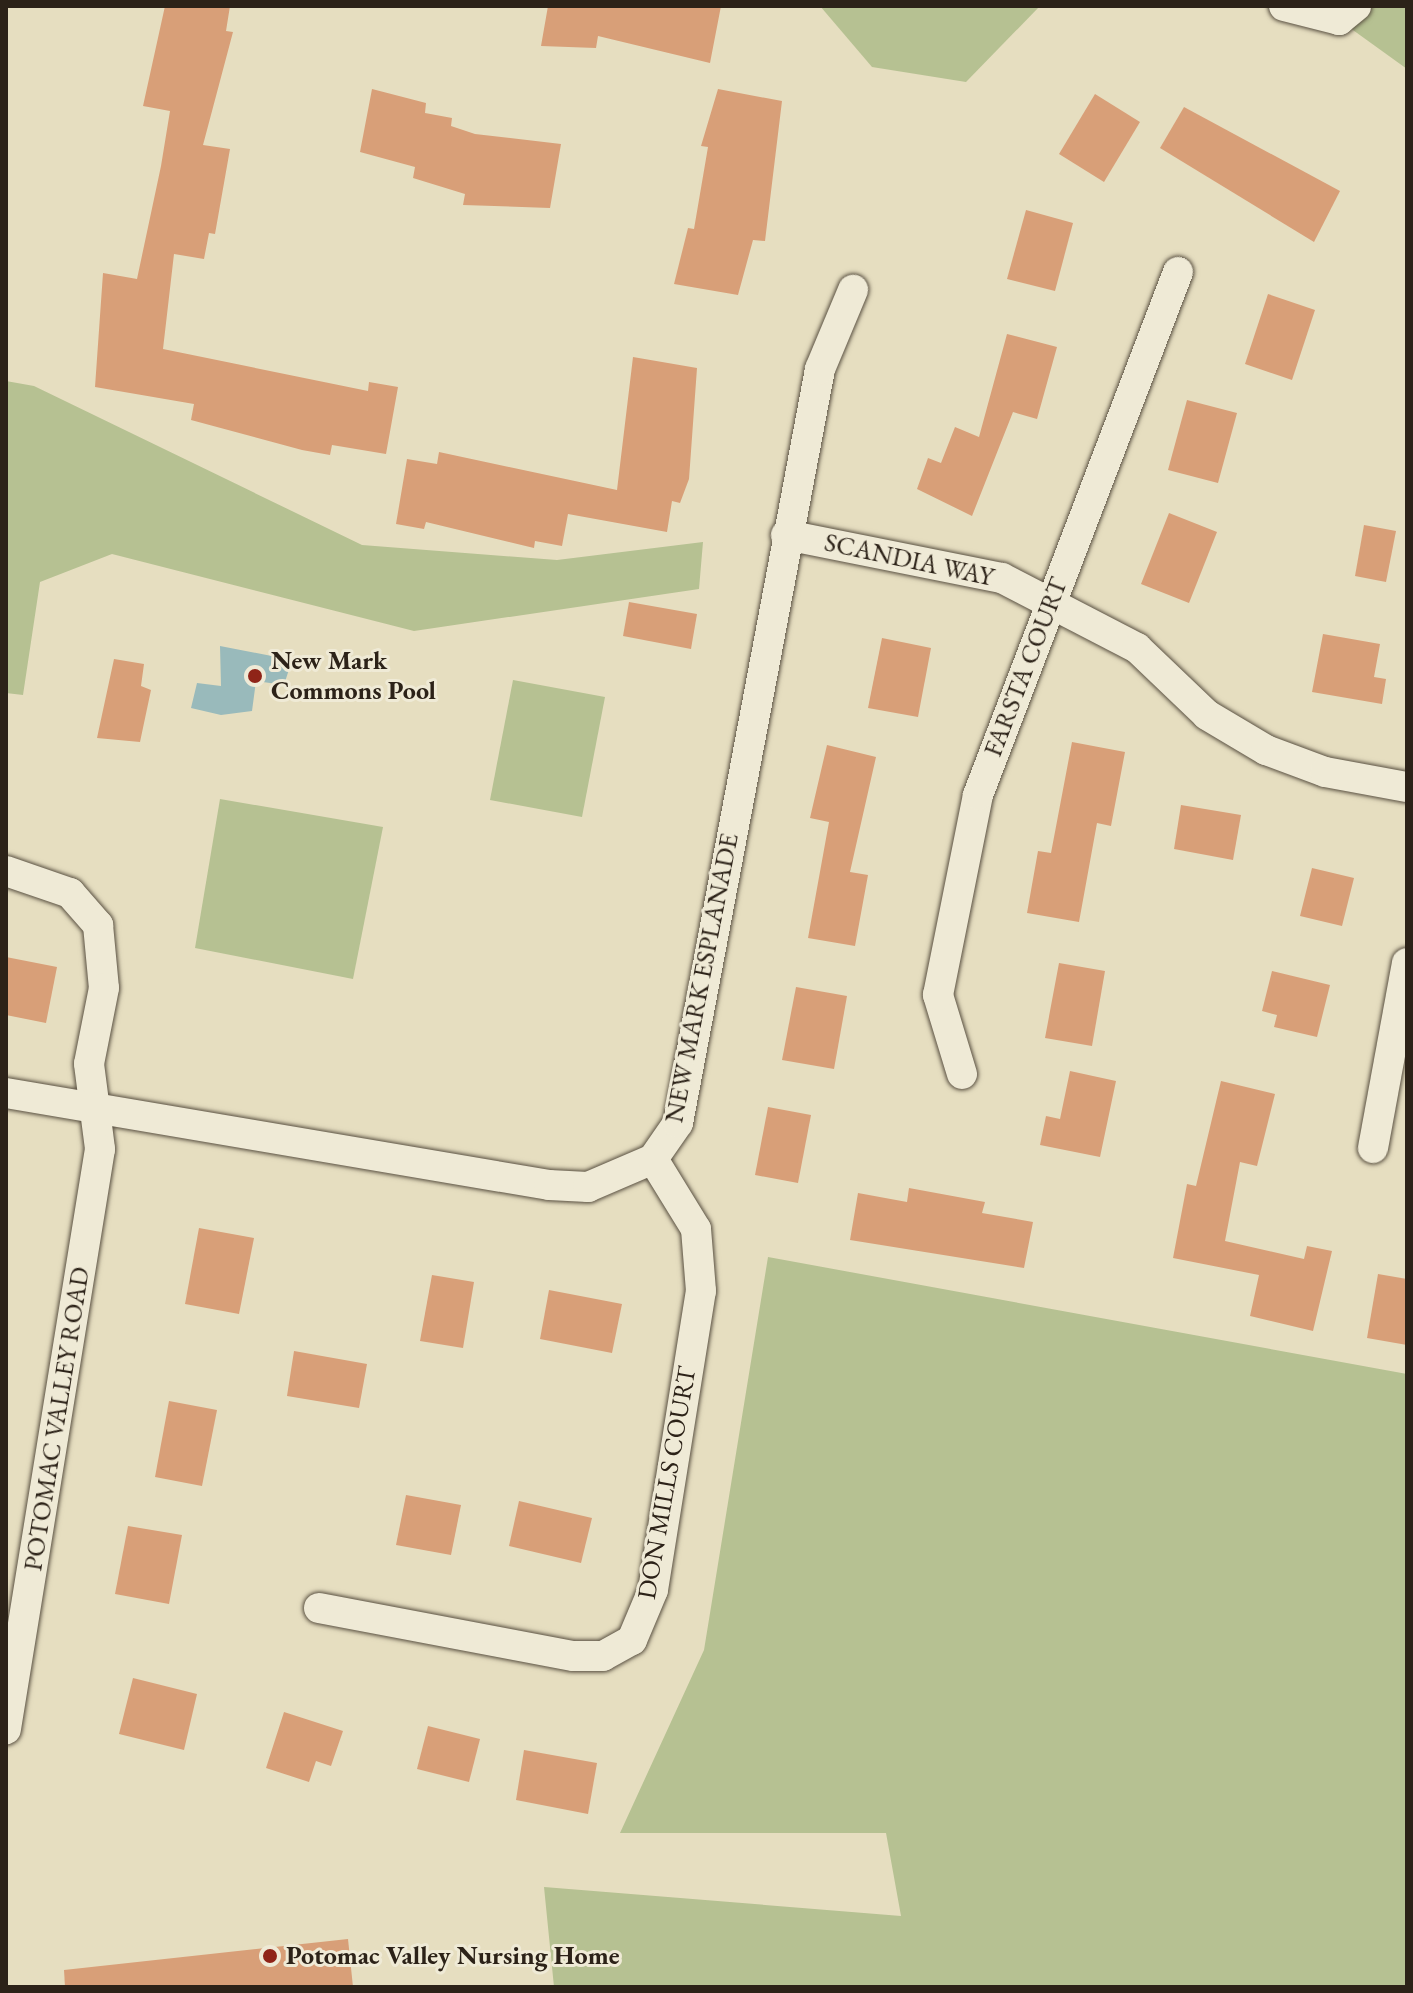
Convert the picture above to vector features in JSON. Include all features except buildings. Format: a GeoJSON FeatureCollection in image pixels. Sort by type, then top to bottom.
{"type":"FeatureCollection","features":[{"type":"Feature","properties":{"kind":"street"},"geometry":{"type":"LineString","coordinates":[[1284,6],[1339,20],[1356,6]]}},
{"type":"Feature","properties":{"kind":"street","name":"FARSTA COURT"},"geometry":{"type":"LineString","coordinates":[[962,1074],[938,995],[951,902],[978,795],[1178,272]]}},
{"type":"Feature","properties":{"kind":"street","name":"NEW MARK ESPLANADE"},"geometry":{"type":"LineString","coordinates":[[653,1159],[678,1123],[786,535],[820,369],[853,290]]}},
{"type":"Feature","properties":{"kind":"street","name":"SCANDIA WAY"},"geometry":{"type":"LineString","coordinates":[[786,535],[947,563],[1050,601],[1137,648],[1207,715],[1266,750],[1325,772],[1407,787]]}},
{"type":"Feature","properties":{"kind":"street","name":"POTOMAC VALLEY ROAD"},"geometry":{"type":"LineString","coordinates":[[6,871],[70,893],[98,925],[104,988],[89,1064],[98,1109],[100,1149],[6,1729]]}},
{"type":"Feature","properties":{"kind":"street"},"geometry":{"type":"LineString","coordinates":[[1373,1148],[1407,963]]}},
{"type":"Feature","properties":{"kind":"street"},"geometry":{"type":"LineString","coordinates":[[6,1093],[549,1185],[588,1187],[653,1159]]}},
{"type":"Feature","properties":{"kind":"street","name":"DON MILLS COURT"},"geometry":{"type":"LineString","coordinates":[[319,1608],[573,1656],[603,1656],[632,1640],[653,1590],[701,1291],[696,1229],[653,1159]]}},
{"type":"Feature","properties":{"kind":"green space"},"geometry":{"type":"Polygon","coordinates":[[[820,6],[1040,6],[966,82],[872,67],[820,6]]]}},
{"type":"Feature","properties":{"kind":"green space"},"geometry":{"type":"Polygon","coordinates":[[[1284,6],[1407,6],[1407,69],[1339,20],[1284,6]]]}},
{"type":"Feature","properties":{"kind":"green space"},"geometry":{"type":"Polygon","coordinates":[[[6,381],[34,386],[362,545],[557,560],[703,542],[699,589],[414,631],[112,554],[40,582],[23,695],[6,693],[6,381]]]}},
{"type":"Feature","properties":{"kind":"green space"},"geometry":{"type":"Polygon","coordinates":[[[513,680],[605,697],[582,817],[490,800],[513,680]]]}},
{"type":"Feature","properties":{"kind":"green space"},"geometry":{"type":"Polygon","coordinates":[[[220,799],[383,827],[353,979],[195,948],[220,799]]]}},
{"type":"Feature","properties":{"kind":"green space"},"geometry":{"type":"Polygon","coordinates":[[[768,1257],[1407,1374],[1407,1987],[554,1987],[544,1887],[901,1916],[886,1833],[620,1833],[704,1650],[768,1257]]]}},
{"type":"Feature","properties":{"kind":"water","name":"New Mark Commons Pool"},"geometry":{"type":"Polygon","coordinates":[[[220,646],[292,660],[284,685],[256,681],[252,711],[221,715],[191,708],[197,683],[221,686],[220,646]]]}},
{"type":"Feature","properties":{"kind":"place","name":"New Mark Commons Pool"},"geometry":{"type":"Point","coordinates":[255,676]}},
{"type":"Feature","properties":{"kind":"place","name":"Potomac Valley Nursing Home"},"geometry":{"type":"Point","coordinates":[270,1956]}}]}
